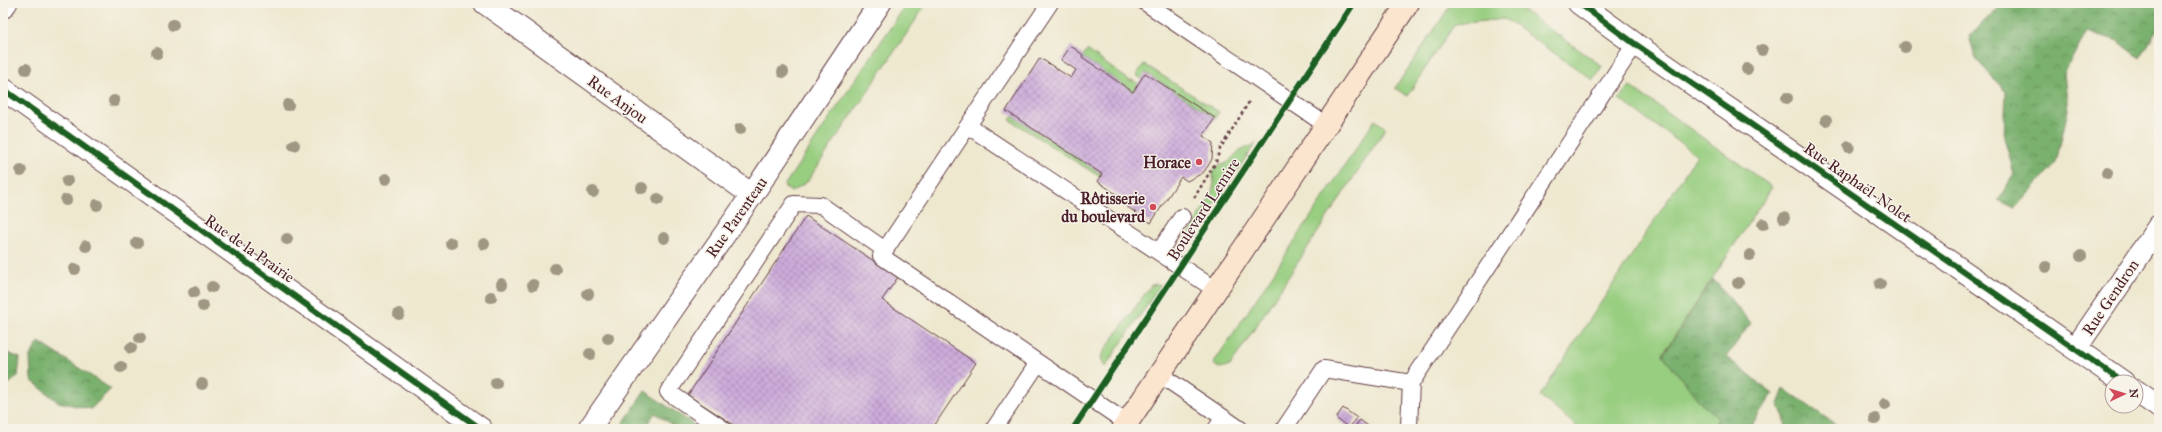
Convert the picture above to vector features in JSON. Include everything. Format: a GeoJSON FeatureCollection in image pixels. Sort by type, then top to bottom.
{"type":"FeatureCollection","features":[{"type":"Feature","properties":{"kind":"main road"},"geometry":{"type":"LineString","coordinates":[[1125,426],[1408,3]]}},
{"type":"Feature","properties":{"kind":"street"},"geometry":{"type":"LineString","coordinates":[[3,7],[6,3]]}},
{"type":"Feature","properties":{"kind":"street","name":"Rue Anjou"},"geometry":{"type":"LineString","coordinates":[[485,3],[752,195]]}},
{"type":"Feature","properties":{"kind":"street","name":"Rue Parenteau"},"geometry":{"type":"LineString","coordinates":[[589,429],[752,195],[880,3]]}},
{"type":"Feature","properties":{"kind":"street","name":"Rue Raphaël-Nolet"},"geometry":{"type":"LineString","coordinates":[[1586,5],[1635,44],[2112,374]]}},
{"type":"Feature","properties":{"kind":"street","name":"Rue de la Prairie"},"geometry":{"type":"LineString","coordinates":[[3,88],[481,429]]}},
{"type":"Feature","properties":{"kind":"street","name":"Rue Gendron"},"geometry":{"type":"LineString","coordinates":[[2076,348],[2159,226]]}},
{"type":"Feature","properties":{"kind":"street"},"geometry":{"type":"LineString","coordinates":[[2144,397],[2159,407]]}},
{"type":"Feature","properties":{"kind":"lane"},"geometry":{"type":"LineString","coordinates":[[1050,3],[881,256],[1038,363],[1125,426]]}},
{"type":"Feature","properties":{"kind":"lane"},"geometry":{"type":"LineString","coordinates":[[1146,3],[1326,125]]}},
{"type":"Feature","properties":{"kind":"lane"},"geometry":{"type":"LineString","coordinates":[[1407,429],[1409,426],[1411,383],[1635,44]]}},
{"type":"Feature","properties":{"kind":"lane"},"geometry":{"type":"LineString","coordinates":[[968,126],[1216,290]]}},
{"type":"Feature","properties":{"kind":"lane"},"geometry":{"type":"LineString","coordinates":[[723,429],[668,392],[794,204],[821,205],[886,250]]}},
{"type":"Feature","properties":{"kind":"lane"},"geometry":{"type":"LineString","coordinates":[[1159,252],[1182,217]]}},
{"type":"Feature","properties":{"kind":"lane"},"geometry":{"type":"LineString","coordinates":[[994,429],[1038,363]]}},
{"type":"Feature","properties":{"kind":"lane"},"geometry":{"type":"LineString","coordinates":[[1284,429],[1324,369],[1411,383]]}},
{"type":"Feature","properties":{"kind":"lane"},"geometry":{"type":"LineString","coordinates":[[1159,374],[1220,423],[1240,429]]}},
{"type":"Feature","properties":{"kind":"path"},"geometry":{"type":"LineString","coordinates":[[1182,217],[1216,162],[1220,149],[1234,126]]}},
{"type":"Feature","properties":{"kind":"path"},"geometry":{"type":"LineString","coordinates":[[1208,166],[1212,169]]}},
{"type":"Feature","properties":{"kind":"green space"},"geometry":{"type":"Polygon","coordinates":[[[907,3],[927,3],[807,182],[791,192],[784,186],[907,3]]]}},
{"type":"Feature","properties":{"kind":"green space"},"geometry":{"type":"Polygon","coordinates":[[[1452,3],[1513,3],[1602,66],[1593,80],[1505,19],[1455,24],[1407,96],[1395,88],[1452,3]]]}},
{"type":"Feature","properties":{"kind":"green space"},"geometry":{"type":"Polygon","coordinates":[[[2000,3],[2159,3],[2159,27],[2140,58],[2118,41],[2087,31],[2064,73],[2068,110],[2056,163],[2015,208],[1998,200],[2014,174],[2004,137],[2006,92],[1975,58],[1969,36],[1997,9],[2000,3]]]}},
{"type":"Feature","properties":{"kind":"green space"},"geometry":{"type":"Polygon","coordinates":[[[1087,50],[1130,81],[1132,80],[1139,84],[1133,92],[1082,57],[1087,50]]]}},
{"type":"Feature","properties":{"kind":"green space"},"geometry":{"type":"Polygon","coordinates":[[[1144,64],[1219,112],[1215,118],[1146,73],[1142,79],[1136,75],[1144,64]]]}},
{"type":"Feature","properties":{"kind":"green space"},"geometry":{"type":"Polygon","coordinates":[[[1630,86],[1772,187],[1663,354],[1700,402],[1718,418],[1714,429],[1580,429],[1540,396],[1697,155],[1619,99],[1630,86]]]}},
{"type":"Feature","properties":{"kind":"green space"},"geometry":{"type":"Polygon","coordinates":[[[1013,116],[1102,174],[1100,177],[1010,120],[1013,116]]]}},
{"type":"Feature","properties":{"kind":"green space"},"geometry":{"type":"Polygon","coordinates":[[[1375,120],[1386,128],[1230,366],[1219,368],[1213,364],[1375,120]]]}},
{"type":"Feature","properties":{"kind":"green space"},"geometry":{"type":"Polygon","coordinates":[[[1256,143],[1192,237],[1190,233],[1211,195],[1214,180],[1212,175],[1216,167],[1227,163],[1238,152],[1256,143]]]}},
{"type":"Feature","properties":{"kind":"green space"},"geometry":{"type":"Polygon","coordinates":[[[1713,279],[1751,323],[1726,357],[1773,394],[1749,429],[1714,429],[1718,418],[1700,402],[1663,355],[1713,279]]]}},
{"type":"Feature","properties":{"kind":"green space"},"geometry":{"type":"Polygon","coordinates":[[[1151,285],[1161,285],[1105,367],[1101,360],[1102,354],[1151,285]]]}},
{"type":"Feature","properties":{"kind":"green space"},"geometry":{"type":"Polygon","coordinates":[[[39,342],[111,389],[91,409],[58,402],[31,380],[30,356],[39,342]]]}},
{"type":"Feature","properties":{"kind":"green space"},"geometry":{"type":"Polygon","coordinates":[[[3,351],[20,358],[18,376],[3,389],[3,351]]]}},
{"type":"Feature","properties":{"kind":"green space"},"geometry":{"type":"Polygon","coordinates":[[[1784,389],[1841,429],[1786,429],[1784,417],[1778,404],[1784,389]]]}},
{"type":"Feature","properties":{"kind":"green space"},"geometry":{"type":"Polygon","coordinates":[[[645,391],[700,429],[678,429],[655,413],[644,429],[619,429],[645,391]]]}},
{"type":"Feature","properties":{"kind":"building"},"geometry":{"type":"Polygon","coordinates":[[[1071,46],[1083,55],[1082,57],[1133,92],[1145,73],[1215,118],[1203,136],[1213,143],[1212,159],[1208,166],[1203,173],[1187,181],[1181,177],[1151,223],[1126,206],[1128,202],[1097,181],[1102,174],[1006,111],[1040,58],[1071,78],[1076,70],[1061,60],[1071,46]]]}},
{"type":"Feature","properties":{"kind":"building"},"geometry":{"type":"Polygon","coordinates":[[[806,216],[898,277],[882,300],[976,363],[932,429],[740,429],[688,395],[806,216]]]}},
{"type":"Feature","properties":{"kind":"building"},"geometry":{"type":"Polygon","coordinates":[[[1343,408],[1357,418],[1349,428],[1336,418],[1343,408]]]}},
{"type":"Feature","properties":{"kind":"building"},"geometry":{"type":"Polygon","coordinates":[[[1360,420],[1372,429],[1353,429],[1360,420]]]}},
{"type":"Feature","properties":{"kind":"cycle path","name":"Boulevard Lemire"},"geometry":{"type":"LineString","coordinates":[[1073,429],[1354,3]]}},
{"type":"Feature","properties":{"kind":"cycle path"},"geometry":{"type":"LineString","coordinates":[[1579,3],[1635,44],[2111,374]]}},
{"type":"Feature","properties":{"kind":"cycle path"},"geometry":{"type":"LineString","coordinates":[[3,89],[481,429]]}},
{"type":"Feature","properties":{"kind":"place","name":"Horace"},"geometry":{"type":"Point","coordinates":[1199,162]}},
{"type":"Feature","properties":{"kind":"place","name":"Rôtisserie du boulevard"},"geometry":{"type":"Point","coordinates":[1153,207]}}]}
